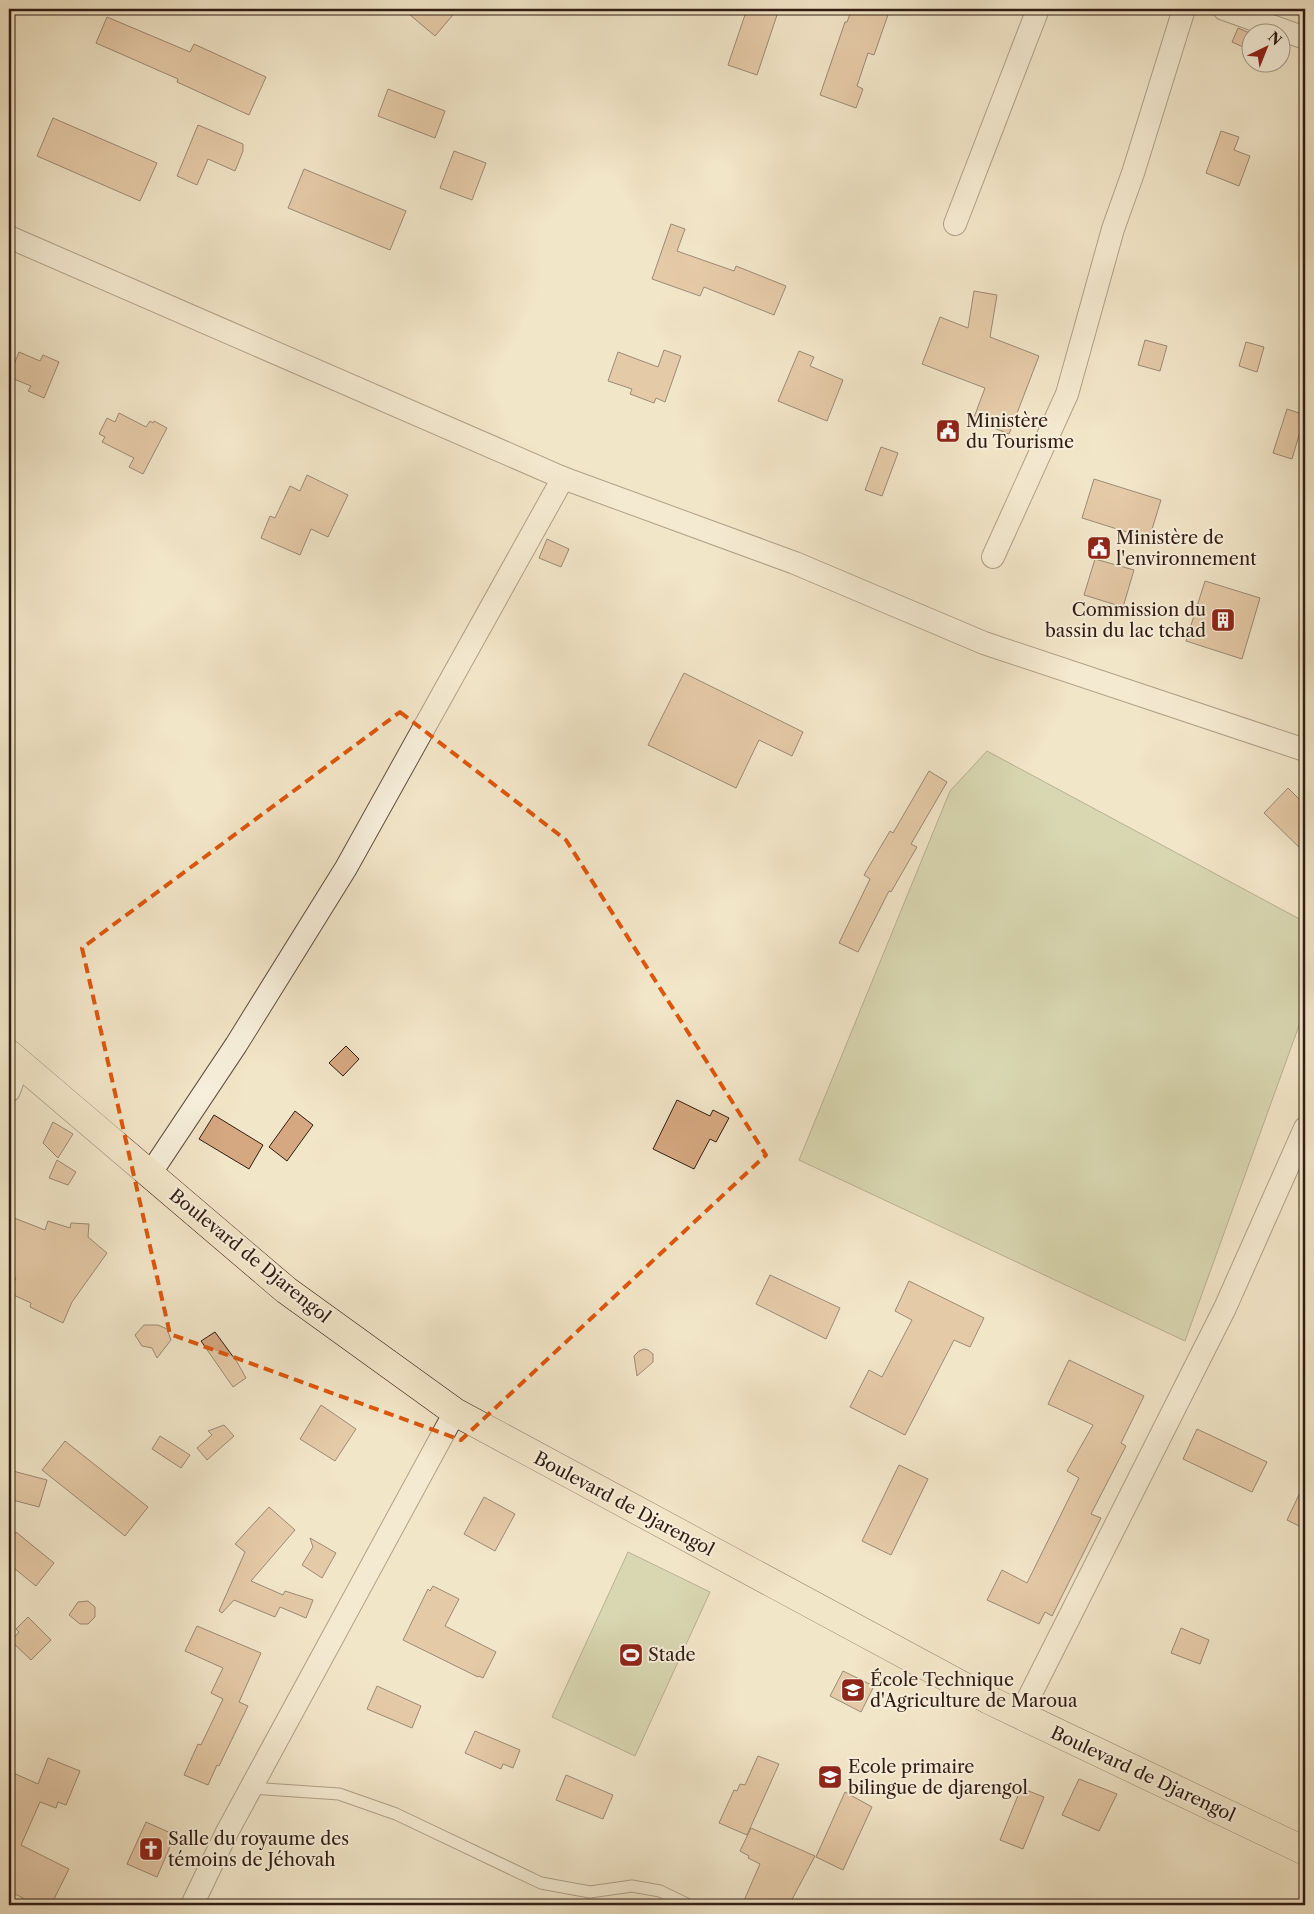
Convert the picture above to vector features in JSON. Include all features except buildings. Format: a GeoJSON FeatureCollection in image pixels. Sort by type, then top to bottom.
{"type":"FeatureCollection","features":[{"type":"Feature","properties":{"kind":"main road","name":"Boulevard de Djarengol"},"geometry":{"type":"LineString","coordinates":[[14,1058],[286,1290],[455,1412],[954,1681],[1020,1715],[1305,1851]]}},
{"type":"Feature","properties":{"kind":"street"},"geometry":{"type":"LineString","coordinates":[[955,224],[1038,9]]}},
{"type":"Feature","properties":{"kind":"street"},"geometry":{"type":"LineString","coordinates":[[994,556],[1067,394],[1113,229],[1133,173],[1184,9]]}},
{"type":"Feature","properties":{"kind":"street"},"geometry":{"type":"LineString","coordinates":[[1224,9],[1305,38]]}},
{"type":"Feature","properties":{"kind":"street"},"geometry":{"type":"LineString","coordinates":[[9,237],[563,478],[796,563],[984,643],[1305,750]]}},
{"type":"Feature","properties":{"kind":"street"},"geometry":{"type":"LineString","coordinates":[[150,1174],[236,1045],[346,868],[563,478]]}},
{"type":"Feature","properties":{"kind":"street"},"geometry":{"type":"LineString","coordinates":[[9,1091],[14,1058]]}},
{"type":"Feature","properties":{"kind":"street"},"geometry":{"type":"LineString","coordinates":[[1020,1715],[1224,1308],[1305,1128]]}},
{"type":"Feature","properties":{"kind":"street"},"geometry":{"type":"LineString","coordinates":[[192,1905],[227,1832],[455,1412]]}},
{"type":"Feature","properties":{"kind":"lane"},"geometry":{"type":"LineString","coordinates":[[251,1788],[339,1794],[396,1814],[541,1883],[590,1892],[632,1886],[660,1891],[689,1905]]}},
{"type":"Feature","properties":{"kind":"highlighted area"},"geometry":{"type":"Polygon","coordinates":[[[400,712],[566,840],[766,1155],[461,1440],[170,1334],[82,948],[400,712]]]}},
{"type":"Feature","properties":{"kind":"green space"},"geometry":{"type":"Polygon","coordinates":[[[987,751],[1305,922],[1305,1009],[1185,1341],[799,1160],[950,791],[987,751]]]}},
{"type":"Feature","properties":{"kind":"green space","name":"Stade"},"geometry":{"type":"Polygon","coordinates":[[[628,1552],[710,1592],[635,1756],[552,1717],[628,1552]]]}},
{"type":"Feature","properties":{"kind":"place","name":"Ministère du Tourisme"},"geometry":{"type":"Point","coordinates":[948,431]}},
{"type":"Feature","properties":{"kind":"place","name":"Ministère de l'environnement"},"geometry":{"type":"Point","coordinates":[1099,548]}},
{"type":"Feature","properties":{"kind":"place","name":"Commission du bassin du lac tchad"},"geometry":{"type":"Point","coordinates":[1223,620]}},
{"type":"Feature","properties":{"kind":"place","name":"Stade"},"geometry":{"type":"Point","coordinates":[631,1655]}},
{"type":"Feature","properties":{"kind":"place","name":"École Technique d'Agriculture de Maroua"},"geometry":{"type":"Point","coordinates":[853,1690]}},
{"type":"Feature","properties":{"kind":"place","name":"Ecole primaire bilingue de djarengol"},"geometry":{"type":"Point","coordinates":[830,1777]}},
{"type":"Feature","properties":{"kind":"place","name":"Salle du royaume des témoins de Jéhovah"},"geometry":{"type":"Point","coordinates":[151,1849]}}]}
